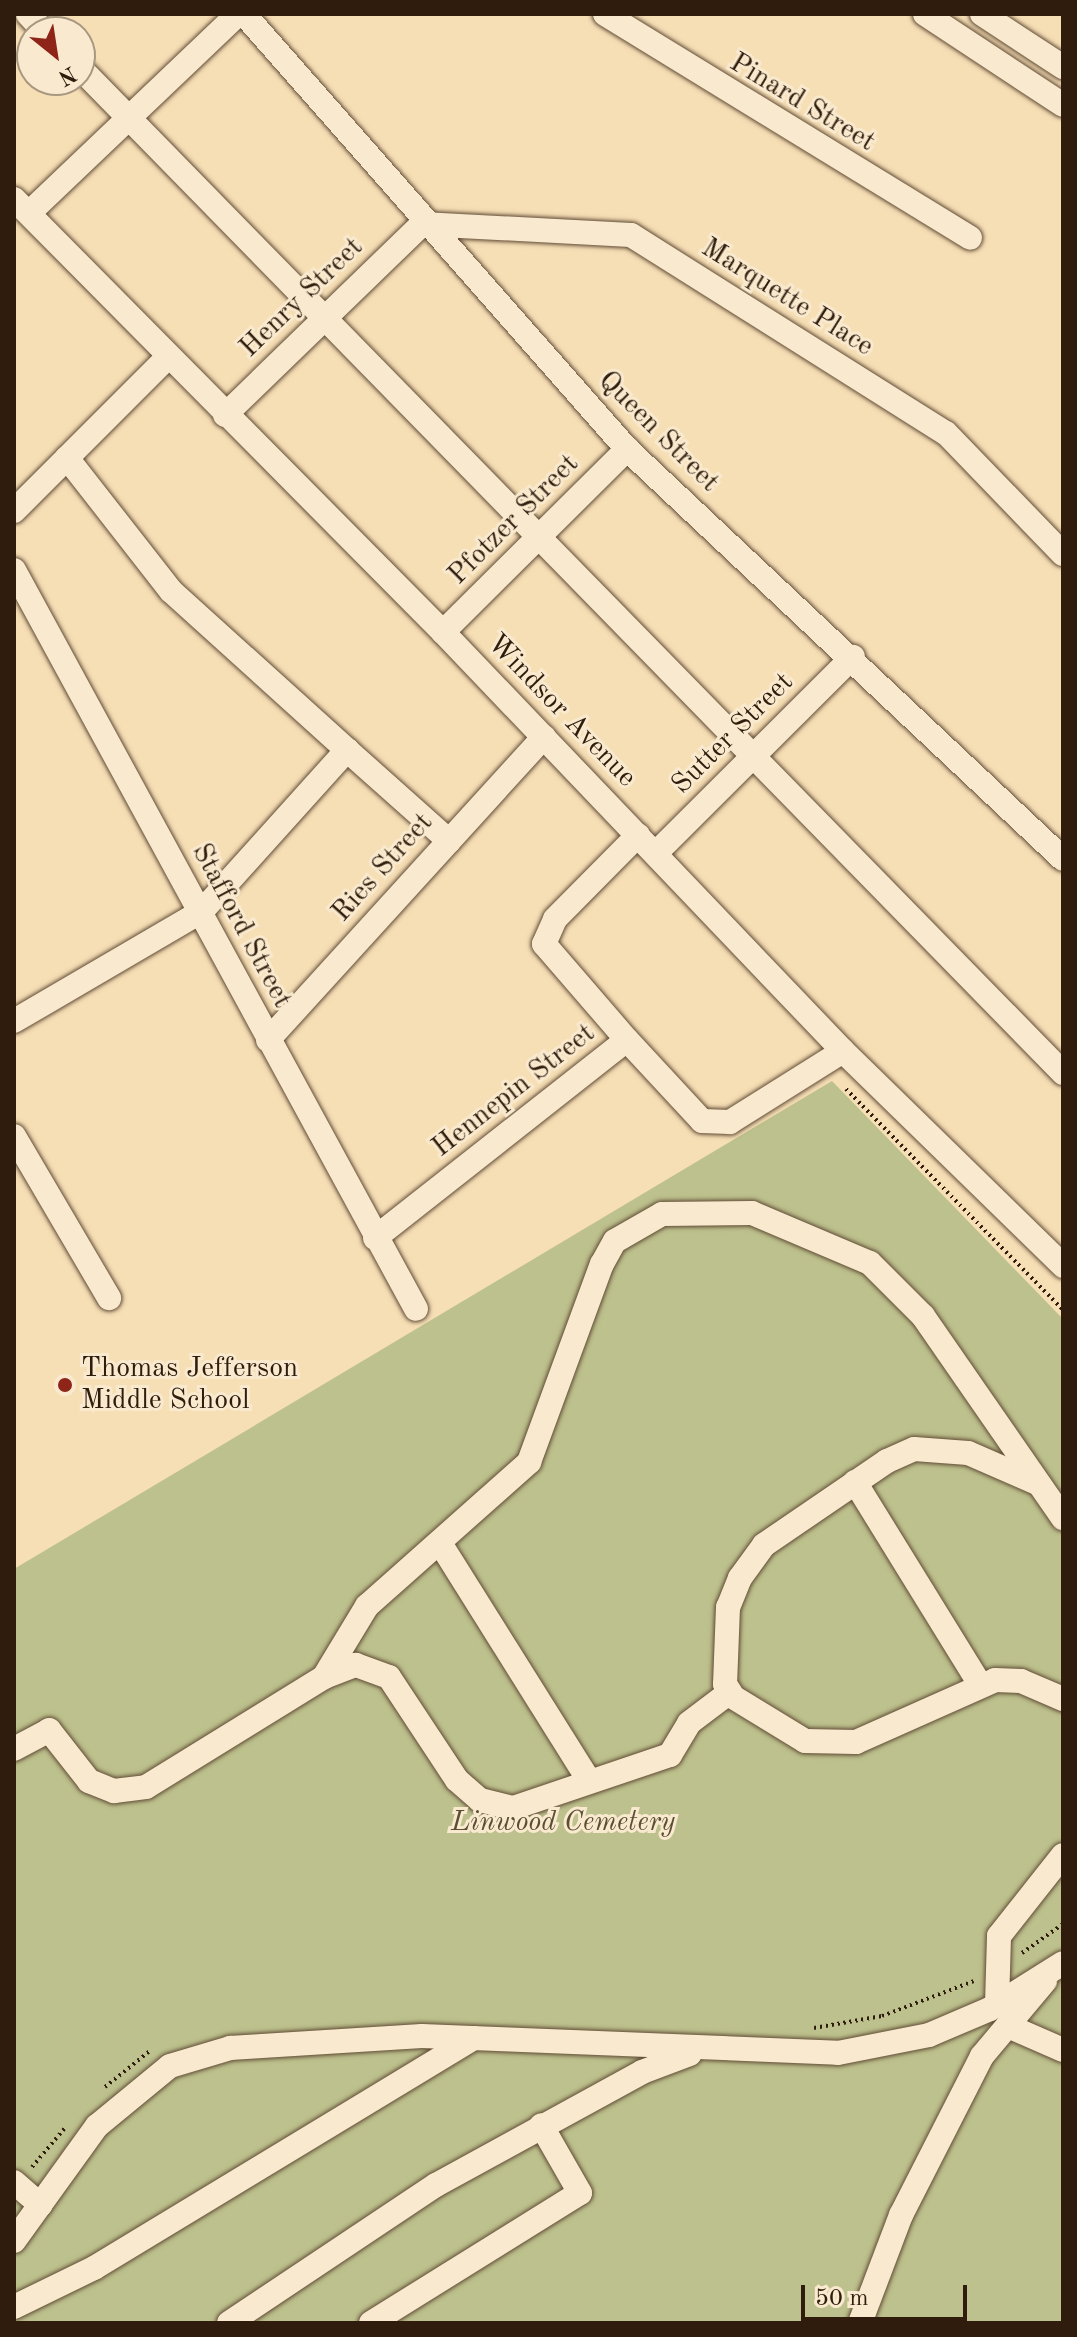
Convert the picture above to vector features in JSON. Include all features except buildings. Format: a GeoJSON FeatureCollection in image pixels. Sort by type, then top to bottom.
{"type":"FeatureCollection","features":[{"type":"Feature","properties":{"kind":"street"},"geometry":{"type":"LineString","coordinates":[[21,206],[128,119],[241,14]]}},
{"type":"Feature","properties":{"kind":"street","name":"Queen Street"},"geometry":{"type":"LineString","coordinates":[[241,14],[422,224],[627,449],[853,657],[1063,859]]}},
{"type":"Feature","properties":{"kind":"street","name":"Pinard Street"},"geometry":{"type":"LineString","coordinates":[[605,14],[970,238]]}},
{"type":"Feature","properties":{"kind":"street"},"geometry":{"type":"LineString","coordinates":[[925,14],[1063,105]]}},
{"type":"Feature","properties":{"kind":"street"},"geometry":{"type":"LineString","coordinates":[[982,14],[1063,67]]}},
{"type":"Feature","properties":{"kind":"street"},"geometry":{"type":"LineString","coordinates":[[96,85],[1063,1073]]}},
{"type":"Feature","properties":{"kind":"street","name":"Windsor Avenue"},"geometry":{"type":"LineString","coordinates":[[21,206],[443,632],[843,1051],[1061,1258]]}},
{"type":"Feature","properties":{"kind":"street","name":"Henry Street"},"geometry":{"type":"LineString","coordinates":[[225,415],[422,224]]}},
{"type":"Feature","properties":{"kind":"street","name":"Marquette Place"},"geometry":{"type":"LineString","coordinates":[[422,224],[631,235],[946,433],[1063,554]]}},
{"type":"Feature","properties":{"kind":"street"},"geometry":{"type":"LineString","coordinates":[[14,511],[168,357]]}},
{"type":"Feature","properties":{"kind":"street","name":"Pfotzer Street"},"geometry":{"type":"LineString","coordinates":[[443,632],[627,449]]}},
{"type":"Feature","properties":{"kind":"street"},"geometry":{"type":"LineString","coordinates":[[67,458],[171,591],[449,841]]}},
{"type":"Feature","properties":{"kind":"street","name":"Stafford Street"},"geometry":{"type":"LineString","coordinates":[[14,570],[416,1309]]}},
{"type":"Feature","properties":{"kind":"street","name":"Sutter Street"},"geometry":{"type":"LineString","coordinates":[[656,853],[853,657]]}},
{"type":"Feature","properties":{"kind":"street","name":"Ries Street"},"geometry":{"type":"LineString","coordinates":[[268,1040],[544,737]]}},
{"type":"Feature","properties":{"kind":"street"},"geometry":{"type":"LineString","coordinates":[[14,1021],[202,911],[347,750]]}},
{"type":"Feature","properties":{"kind":"street"},"geometry":{"type":"LineString","coordinates":[[627,1040],[544,944],[555,919],[638,835]]}},
{"type":"Feature","properties":{"kind":"street","name":"Hennepin Street"},"geometry":{"type":"LineString","coordinates":[[375,1238],[627,1040],[702,1121],[730,1122],[843,1051]]}},
{"type":"Feature","properties":{"kind":"street"},"geometry":{"type":"LineString","coordinates":[[14,1136],[109,1298]]}},
{"type":"Feature","properties":{"kind":"street"},"geometry":{"type":"LineString","coordinates":[[324,1677],[367,1606],[529,1462],[615,1241],[638,1222],[689,1208],[752,1213],[870,1263],[923,1316],[1063,1518]]}},
{"type":"Feature","properties":{"kind":"street"},"geometry":{"type":"LineString","coordinates":[[730,1692],[728,1607],[740,1578],[764,1545],[855,1482],[914,1449],[937,1450],[1004,1465],[1042,1487]]}},
{"type":"Feature","properties":{"kind":"street"},"geometry":{"type":"LineString","coordinates":[[855,1482],[980,1684]]}},
{"type":"Feature","properties":{"kind":"street"},"geometry":{"type":"LineString","coordinates":[[440,1543],[588,1779]]}},
{"type":"Feature","properties":{"kind":"street"},"geometry":{"type":"LineString","coordinates":[[14,1749],[49,1730],[89,1781],[114,1791],[146,1787],[324,1677],[356,1665],[389,1677],[457,1780],[480,1800],[513,1808],[588,1779],[670,1755],[689,1723],[730,1692]]}},
{"type":"Feature","properties":{"kind":"street"},"geometry":{"type":"LineString","coordinates":[[730,1692],[805,1741],[856,1742],[980,1684],[1021,1681],[1063,1699]]}},
{"type":"Feature","properties":{"kind":"street"},"geometry":{"type":"LineString","coordinates":[[1003,2015],[999,1936],[1063,1855]]}},
{"type":"Feature","properties":{"kind":"street"},"geometry":{"type":"LineString","coordinates":[[860,2323],[948,2120],[1003,2015],[1061,1966]]}},
{"type":"Feature","properties":{"kind":"street"},"geometry":{"type":"LineString","coordinates":[[14,2241],[97,2126],[170,2066],[230,2048],[331,2038],[475,2038],[696,2052],[838,2053],[929,2035],[1003,2015],[1063,2050]]}},
{"type":"Feature","properties":{"kind":"street"},"geometry":{"type":"LineString","coordinates":[[14,2307],[94,2268],[475,2038]]}},
{"type":"Feature","properties":{"kind":"street"},"geometry":{"type":"LineString","coordinates":[[229,2323],[541,2125],[696,2052]]}},
{"type":"Feature","properties":{"kind":"street"},"geometry":{"type":"LineString","coordinates":[[371,2323],[580,2193],[541,2125]]}},
{"type":"Feature","properties":{"kind":"street"},"geometry":{"type":"LineString","coordinates":[[14,2182],[40,2205]]}},
{"type":"Feature","properties":{"kind":"path"},"geometry":{"type":"LineString","coordinates":[[821,1065],[1063,1310]]}},
{"type":"Feature","properties":{"kind":"green space","name":"Linwood Cemetery"},"geometry":{"type":"Polygon","coordinates":[[[832,1081],[1063,1319],[1063,2323],[14,2323],[14,1569],[832,1081]]]}},
{"type":"Feature","properties":{"kind":"place","name":"Thomas Jefferson Middle School"},"geometry":{"type":"Point","coordinates":[65,1385]}}]}
